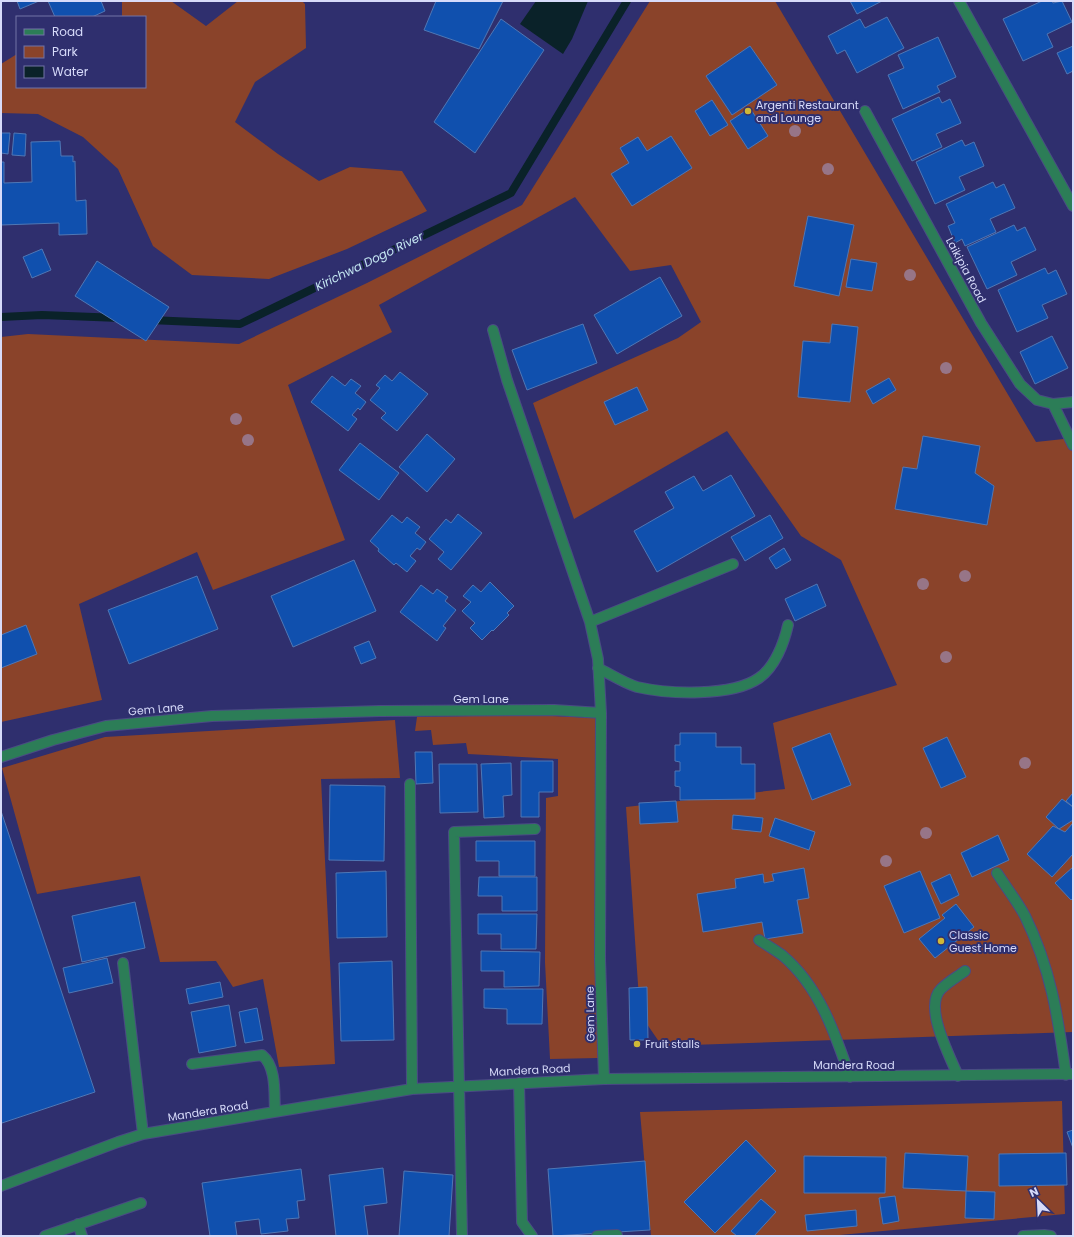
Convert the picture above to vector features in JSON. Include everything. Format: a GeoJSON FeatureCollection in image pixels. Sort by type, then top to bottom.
{"type":"FeatureCollection","features":[{"type":"Feature","properties":{"kind":"street"},"geometry":{"type":"LineString","coordinates":[[958,1],[1073,206]]}},
{"type":"Feature","properties":{"kind":"street","name":"Laikipia Road"},"geometry":{"type":"LineString","coordinates":[[865,111],[981,323],[1003,360],[1020,384],[1037,400],[1053,404],[1073,402]]}},
{"type":"Feature","properties":{"kind":"street"},"geometry":{"type":"LineString","coordinates":[[493,330],[507,380],[590,622],[598,668],[601,713]]}},
{"type":"Feature","properties":{"kind":"street"},"geometry":{"type":"LineString","coordinates":[[1053,404],[1073,445]]}},
{"type":"Feature","properties":{"kind":"street"},"geometry":{"type":"LineString","coordinates":[[590,622],[733,564]]}},
{"type":"Feature","properties":{"kind":"street"},"geometry":{"type":"LineString","coordinates":[[598,668],[636,686],[667,691],[698,693],[739,687],[760,678],[774,661],[785,637],[788,625]]}},
{"type":"Feature","properties":{"kind":"street","name":"Gem Lane"},"geometry":{"type":"LineString","coordinates":[[1,757],[53,740],[106,726],[212,716],[388,711],[554,710],[601,713],[600,959],[604,1079]]}},
{"type":"Feature","properties":{"kind":"street"},"geometry":{"type":"LineString","coordinates":[[410,784],[412,1088]]}},
{"type":"Feature","properties":{"kind":"street"},"geometry":{"type":"LineString","coordinates":[[462,1236],[454,832],[534,828]]}},
{"type":"Feature","properties":{"kind":"street"},"geometry":{"type":"LineString","coordinates":[[997,873],[1024,915],[1042,954],[1055,998],[1070,1075]]}},
{"type":"Feature","properties":{"kind":"street"},"geometry":{"type":"LineString","coordinates":[[759,940],[783,956],[811,988],[833,1026],[850,1077]]}},
{"type":"Feature","properties":{"kind":"street"},"geometry":{"type":"LineString","coordinates":[[123,963],[143,1134]]}},
{"type":"Feature","properties":{"kind":"street"},"geometry":{"type":"LineString","coordinates":[[958,1076],[935,1017],[934,1005],[939,990],[965,971]]}},
{"type":"Feature","properties":{"kind":"street"},"geometry":{"type":"LineString","coordinates":[[192,1064],[262,1055],[267,1059],[272,1070],[275,1112]]}},
{"type":"Feature","properties":{"kind":"street","name":"Mandera Road"},"geometry":{"type":"LineString","coordinates":[[1,1186],[143,1134],[412,1088],[604,1079],[1070,1075]]}},
{"type":"Feature","properties":{"kind":"street"},"geometry":{"type":"LineString","coordinates":[[519,1083],[522,1222],[532,1236]]}},
{"type":"Feature","properties":{"kind":"street"},"geometry":{"type":"LineString","coordinates":[[45,1236],[141,1203]]}},
{"type":"Feature","properties":{"kind":"street"},"geometry":{"type":"LineString","coordinates":[[78,1224],[82,1236]]}},
{"type":"Feature","properties":{"kind":"street"},"geometry":{"type":"LineString","coordinates":[[597,1236],[617,1235]]}},
{"type":"Feature","properties":{"kind":"street"},"geometry":{"type":"LineString","coordinates":[[1023,1236],[1051,1236]]}},
{"type":"Feature","properties":{"kind":"green space"},"geometry":{"type":"Polygon","coordinates":[[[122,1],[171,1],[206,26],[238,1],[302,1],[305,4],[306,48],[255,82],[235,122],[278,154],[319,181],[350,167],[402,171],[427,211],[347,249],[269,279],[192,275],[153,246],[118,169],[83,137],[38,114],[1,113],[1,64],[16,55],[16,88],[146,88],[146,16],[122,16],[122,1]]]}},
{"type":"Feature","properties":{"kind":"green space"},"geometry":{"type":"Polygon","coordinates":[[[650,1],[775,1],[1036,442],[1073,438],[1073,1032],[662,1046],[640,1014],[626,807],[785,789],[773,723],[897,685],[841,560],[801,536],[727,431],[574,519],[533,403],[678,338],[701,322],[671,265],[630,271],[575,197],[379,305],[392,332],[288,385],[345,540],[213,590],[197,552],[79,604],[102,700],[1,722],[1,337],[28,334],[239,344],[367,283],[522,205],[650,1]]]}},
{"type":"Feature","properties":{"kind":"green space"},"geometry":{"type":"Polygon","coordinates":[[[531,715],[596,718],[598,1058],[550,1059],[545,962],[546,798],[558,796],[558,759],[468,754],[466,743],[433,745],[431,730],[415,731],[417,717],[531,715]]]}},
{"type":"Feature","properties":{"kind":"green space"},"geometry":{"type":"Polygon","coordinates":[[[395,720],[400,778],[321,779],[335,1064],[279,1067],[263,979],[233,987],[216,961],[160,962],[140,876],[37,894],[2,768],[105,737],[395,720]]]}},
{"type":"Feature","properties":{"kind":"green space"},"geometry":{"type":"Polygon","coordinates":[[[1062,1101],[1065,1214],[829,1236],[651,1236],[640,1112],[1062,1101]]]}},
{"type":"Feature","properties":{"kind":"water"},"geometry":{"type":"Polygon","coordinates":[[[536,1],[588,1],[572,39],[563,54],[520,24],[536,1]]]}},
{"type":"Feature","properties":{"kind":"building"},"geometry":{"type":"Polygon","coordinates":[[[17,1],[39,1],[20,9],[17,1]]]}},
{"type":"Feature","properties":{"kind":"building"},"geometry":{"type":"Polygon","coordinates":[[[48,1],[101,1],[105,11],[94,16],[55,16],[48,1]]]}},
{"type":"Feature","properties":{"kind":"building"},"geometry":{"type":"Polygon","coordinates":[[[436,1],[503,1],[479,49],[424,30],[436,1]]]}},
{"type":"Feature","properties":{"kind":"building"},"geometry":{"type":"Polygon","coordinates":[[[850,1],[882,1],[857,14],[850,1]]]}},
{"type":"Feature","properties":{"kind":"building"},"geometry":{"type":"Polygon","coordinates":[[[1042,1],[1052,1],[1053,3],[1062,1],[1072,22],[1047,34],[1053,47],[1023,61],[1003,19],[1042,1]]]}},
{"type":"Feature","properties":{"kind":"building"},"geometry":{"type":"Polygon","coordinates":[[[887,17],[904,48],[857,73],[845,50],[837,54],[828,36],[860,19],[865,28],[887,17]]]}},
{"type":"Feature","properties":{"kind":"building"},"geometry":{"type":"Polygon","coordinates":[[[501,19],[544,50],[475,153],[434,122],[501,19]]]}},
{"type":"Feature","properties":{"kind":"building"},"geometry":{"type":"Polygon","coordinates":[[[938,37],[956,77],[937,86],[940,92],[903,109],[888,75],[904,68],[898,55],[938,37]]]}},
{"type":"Feature","properties":{"kind":"building"},"geometry":{"type":"Polygon","coordinates":[[[750,46],[777,85],[732,115],[706,76],[750,46]]]}},
{"type":"Feature","properties":{"kind":"building"},"geometry":{"type":"Polygon","coordinates":[[[1073,46],[1073,71],[1067,74],[1057,53],[1073,46]]]}},
{"type":"Feature","properties":{"kind":"building"},"geometry":{"type":"Polygon","coordinates":[[[939,97],[942,103],[950,99],[961,123],[936,134],[942,147],[912,161],[892,119],[939,97]]]}},
{"type":"Feature","properties":{"kind":"building"},"geometry":{"type":"Polygon","coordinates":[[[712,100],[728,125],[710,136],[695,111],[712,100]]]}},
{"type":"Feature","properties":{"kind":"building"},"geometry":{"type":"Polygon","coordinates":[[[750,108],[768,136],[748,149],[730,121],[750,108]]]}},
{"type":"Feature","properties":{"kind":"building"},"geometry":{"type":"Polygon","coordinates":[[[1,133],[10,133],[8,154],[1,153],[1,133]]]}},
{"type":"Feature","properties":{"kind":"building"},"geometry":{"type":"Polygon","coordinates":[[[14,133],[26,134],[25,156],[12,155],[14,133]]]}},
{"type":"Feature","properties":{"kind":"building"},"geometry":{"type":"Polygon","coordinates":[[[671,136],[692,168],[632,206],[611,174],[629,163],[620,148],[638,137],[647,151],[671,136]]]}},
{"type":"Feature","properties":{"kind":"building"},"geometry":{"type":"Polygon","coordinates":[[[962,140],[965,146],[974,142],[984,166],[959,177],[965,190],[935,204],[916,162],[962,140]]]}},
{"type":"Feature","properties":{"kind":"building"},"geometry":{"type":"Polygon","coordinates":[[[60,141],[61,156],[73,156],[73,162],[75,161],[76,201],[86,200],[87,234],[59,235],[59,223],[1,225],[1,162],[4,162],[4,183],[32,182],[31,142],[60,141]]]}},
{"type":"Feature","properties":{"kind":"building"},"geometry":{"type":"Polygon","coordinates":[[[993,182],[996,188],[1004,184],[1015,208],[990,219],[996,232],[965,246],[962,239],[955,243],[948,226],[955,223],[946,204],[993,182]]]}},
{"type":"Feature","properties":{"kind":"building"},"geometry":{"type":"Polygon","coordinates":[[[808,216],[854,225],[839,296],[794,286],[808,216]]]}},
{"type":"Feature","properties":{"kind":"building"},"geometry":{"type":"Polygon","coordinates":[[[1014,225],[1017,231],[1025,227],[1036,250],[1011,262],[1017,275],[987,289],[967,247],[1014,225]]]}},
{"type":"Feature","properties":{"kind":"building"},"geometry":{"type":"Polygon","coordinates":[[[42,249],[51,270],[32,278],[23,257],[42,249]]]}},
{"type":"Feature","properties":{"kind":"building"},"geometry":{"type":"Polygon","coordinates":[[[851,259],[877,263],[872,291],[846,287],[851,259]]]}},
{"type":"Feature","properties":{"kind":"building"},"geometry":{"type":"Polygon","coordinates":[[[97,261],[169,307],[146,341],[75,296],[97,261]]]}},
{"type":"Feature","properties":{"kind":"building"},"geometry":{"type":"Polygon","coordinates":[[[1045,268],[1048,274],[1056,270],[1067,294],[1042,305],[1048,318],[1017,332],[998,290],[1045,268]]]}},
{"type":"Feature","properties":{"kind":"building"},"geometry":{"type":"Polygon","coordinates":[[[660,277],[682,316],[617,354],[594,315],[660,277]]]}},
{"type":"Feature","properties":{"kind":"building"},"geometry":{"type":"Polygon","coordinates":[[[583,324],[597,363],[527,390],[512,350],[583,324]]]}},
{"type":"Feature","properties":{"kind":"building"},"geometry":{"type":"Polygon","coordinates":[[[832,324],[858,327],[850,402],[798,397],[803,341],[830,343],[832,324]]]}},
{"type":"Feature","properties":{"kind":"building"},"geometry":{"type":"Polygon","coordinates":[[[1052,336],[1068,368],[1035,384],[1020,352],[1052,336]]]}},
{"type":"Feature","properties":{"kind":"building"},"geometry":{"type":"Polygon","coordinates":[[[400,372],[428,394],[397,431],[381,418],[386,413],[370,400],[380,388],[376,385],[385,375],[392,381],[400,372]]]}},
{"type":"Feature","properties":{"kind":"building"},"geometry":{"type":"Polygon","coordinates":[[[332,376],[345,386],[351,379],[361,386],[355,393],[366,402],[360,410],[358,408],[352,415],[357,419],[348,431],[311,402],[332,376]]]}},
{"type":"Feature","properties":{"kind":"building"},"geometry":{"type":"Polygon","coordinates":[[[889,378],[896,390],[873,404],[866,391],[889,378]]]}},
{"type":"Feature","properties":{"kind":"building"},"geometry":{"type":"Polygon","coordinates":[[[637,387],[648,410],[615,425],[604,402],[637,387]]]}},
{"type":"Feature","properties":{"kind":"building"},"geometry":{"type":"Polygon","coordinates":[[[427,434],[455,459],[427,492],[399,467],[427,434]]]}},
{"type":"Feature","properties":{"kind":"building"},"geometry":{"type":"Polygon","coordinates":[[[923,436],[980,446],[975,473],[994,486],[987,525],[895,509],[903,467],[917,469],[923,436]]]}},
{"type":"Feature","properties":{"kind":"building"},"geometry":{"type":"Polygon","coordinates":[[[360,443],[399,473],[379,500],[339,470],[360,443]]]}},
{"type":"Feature","properties":{"kind":"building"},"geometry":{"type":"Polygon","coordinates":[[[731,475],[755,516],[657,572],[634,531],[674,508],[665,492],[694,476],[703,491],[731,475]]]}},
{"type":"Feature","properties":{"kind":"building"},"geometry":{"type":"Polygon","coordinates":[[[458,514],[482,533],[451,570],[438,559],[444,552],[429,539],[446,519],[451,523],[458,514]]]}},
{"type":"Feature","properties":{"kind":"building"},"geometry":{"type":"Polygon","coordinates":[[[392,515],[402,523],[407,517],[420,527],[415,533],[426,542],[420,550],[417,548],[410,556],[416,561],[407,572],[396,563],[394,565],[378,551],[379,549],[370,541],[392,515]]]}},
{"type":"Feature","properties":{"kind":"building"},"geometry":{"type":"Polygon","coordinates":[[[770,515],[783,538],[745,561],[731,537],[770,515]]]}},
{"type":"Feature","properties":{"kind":"building"},"geometry":{"type":"Polygon","coordinates":[[[784,548],[791,560],[776,569],[769,558],[784,548]]]}},
{"type":"Feature","properties":{"kind":"building"},"geometry":{"type":"Polygon","coordinates":[[[354,560],[376,611],[293,647],[271,596],[354,560]]]}},
{"type":"Feature","properties":{"kind":"building"},"geometry":{"type":"Polygon","coordinates":[[[197,576],[218,629],[129,664],[108,610],[197,576]]]}},
{"type":"Feature","properties":{"kind":"building"},"geometry":{"type":"Polygon","coordinates":[[[490,582],[514,606],[507,613],[509,615],[482,640],[470,628],[475,623],[462,611],[471,602],[463,596],[473,585],[481,592],[490,582]]]}},
{"type":"Feature","properties":{"kind":"building"},"geometry":{"type":"Polygon","coordinates":[[[817,584],[826,606],[795,621],[785,599],[817,584]]]}},
{"type":"Feature","properties":{"kind":"building"},"geometry":{"type":"Polygon","coordinates":[[[421,585],[433,594],[437,589],[448,597],[445,601],[456,610],[443,626],[446,628],[437,641],[400,612],[421,585]]]}},
{"type":"Feature","properties":{"kind":"building"},"geometry":{"type":"Polygon","coordinates":[[[26,625],[37,654],[1,668],[1,635],[26,625]]]}},
{"type":"Feature","properties":{"kind":"building"},"geometry":{"type":"Polygon","coordinates":[[[369,641],[376,658],[361,664],[354,647],[369,641]]]}},
{"type":"Feature","properties":{"kind":"building"},"geometry":{"type":"Polygon","coordinates":[[[680,733],[716,733],[716,747],[741,747],[741,764],[755,764],[755,799],[680,800],[680,787],[675,786],[675,771],[680,771],[680,762],[675,761],[675,745],[680,745],[680,733]]]}},
{"type":"Feature","properties":{"kind":"building"},"geometry":{"type":"Polygon","coordinates":[[[830,733],[851,785],[812,800],[792,748],[830,733]]]}},
{"type":"Feature","properties":{"kind":"building"},"geometry":{"type":"Polygon","coordinates":[[[947,737],[966,777],[941,788],[923,748],[947,737]]]}},
{"type":"Feature","properties":{"kind":"building"},"geometry":{"type":"Polygon","coordinates":[[[415,752],[432,752],[433,783],[416,784],[415,752]]]}},
{"type":"Feature","properties":{"kind":"building"},"geometry":{"type":"Polygon","coordinates":[[[521,761],[553,761],[553,792],[539,792],[539,817],[521,817],[521,761]]]}},
{"type":"Feature","properties":{"kind":"building"},"geometry":{"type":"Polygon","coordinates":[[[511,763],[512,795],[503,796],[504,817],[484,818],[481,764],[511,763]]]}},
{"type":"Feature","properties":{"kind":"building"},"geometry":{"type":"Polygon","coordinates":[[[439,764],[477,764],[478,812],[440,813],[439,764]]]}},
{"type":"Feature","properties":{"kind":"building"},"geometry":{"type":"Polygon","coordinates":[[[330,785],[385,786],[384,861],[329,860],[330,785]]]}},
{"type":"Feature","properties":{"kind":"building"},"geometry":{"type":"Polygon","coordinates":[[[1073,793],[1073,807],[1066,801],[1073,793]]]}},
{"type":"Feature","properties":{"kind":"building"},"geometry":{"type":"Polygon","coordinates":[[[1062,799],[1073,807],[1073,820],[1059,829],[1046,817],[1062,799]]]}},
{"type":"Feature","properties":{"kind":"building"},"geometry":{"type":"Polygon","coordinates":[[[676,801],[678,822],[640,824],[639,803],[676,801]]]}},
{"type":"Feature","properties":{"kind":"building"},"geometry":{"type":"Polygon","coordinates":[[[1,811],[95,1092],[2,1123],[1,1120],[1,811]]]}},
{"type":"Feature","properties":{"kind":"building"},"geometry":{"type":"Polygon","coordinates":[[[733,815],[763,818],[761,832],[732,829],[733,815]]]}},
{"type":"Feature","properties":{"kind":"building"},"geometry":{"type":"Polygon","coordinates":[[[775,818],[815,832],[809,850],[769,836],[775,818]]]}},
{"type":"Feature","properties":{"kind":"building"},"geometry":{"type":"Polygon","coordinates":[[[1073,823],[1073,854],[1052,877],[1027,854],[1053,826],[1065,832],[1073,823]]]}},
{"type":"Feature","properties":{"kind":"building"},"geometry":{"type":"Polygon","coordinates":[[[998,835],[1009,860],[972,877],[961,853],[998,835]]]}},
{"type":"Feature","properties":{"kind":"building"},"geometry":{"type":"Polygon","coordinates":[[[476,841],[535,841],[535,876],[499,876],[499,861],[476,861],[476,841]]]}},
{"type":"Feature","properties":{"kind":"building"},"geometry":{"type":"Polygon","coordinates":[[[1073,867],[1073,898],[1071,900],[1055,883],[1073,867]]]}},
{"type":"Feature","properties":{"kind":"building"},"geometry":{"type":"Polygon","coordinates":[[[804,868],[809,898],[797,900],[803,933],[765,939],[762,922],[703,932],[697,894],[736,888],[735,879],[763,874],[764,883],[774,881],[772,874],[804,868]]]}},
{"type":"Feature","properties":{"kind":"building"},"geometry":{"type":"Polygon","coordinates":[[[386,871],[387,937],[337,938],[336,873],[386,871]]]}},
{"type":"Feature","properties":{"kind":"building"},"geometry":{"type":"Polygon","coordinates":[[[920,871],[940,918],[904,933],[884,886],[920,871]]]}},
{"type":"Feature","properties":{"kind":"building"},"geometry":{"type":"Polygon","coordinates":[[[950,874],[959,895],[941,904],[931,883],[950,874]]]}},
{"type":"Feature","properties":{"kind":"building"},"geometry":{"type":"Polygon","coordinates":[[[479,877],[537,877],[537,911],[502,911],[502,896],[478,896],[479,877]]]}},
{"type":"Feature","properties":{"kind":"building"},"geometry":{"type":"Polygon","coordinates":[[[135,902],[145,948],[82,962],[72,916],[135,902]]]}},
{"type":"Feature","properties":{"kind":"building"},"geometry":{"type":"Polygon","coordinates":[[[956,904],[974,927],[935,958],[919,939],[945,918],[942,915],[956,904]]]}},
{"type":"Feature","properties":{"kind":"building"},"geometry":{"type":"Polygon","coordinates":[[[478,914],[537,914],[536,949],[501,949],[501,934],[478,934],[478,914]]]}},
{"type":"Feature","properties":{"kind":"building"},"geometry":{"type":"Polygon","coordinates":[[[481,951],[540,952],[539,986],[504,987],[504,971],[481,971],[481,951]]]}},
{"type":"Feature","properties":{"kind":"building"},"geometry":{"type":"Polygon","coordinates":[[[107,958],[113,983],[69,993],[63,968],[107,958]]]}},
{"type":"Feature","properties":{"kind":"building"},"geometry":{"type":"Polygon","coordinates":[[[392,961],[394,1040],[341,1041],[339,963],[392,961]]]}},
{"type":"Feature","properties":{"kind":"building"},"geometry":{"type":"Polygon","coordinates":[[[220,982],[223,997],[189,1004],[186,989],[220,982]]]}},
{"type":"Feature","properties":{"kind":"building"},"geometry":{"type":"Polygon","coordinates":[[[647,987],[648,1040],[630,1040],[629,988],[647,987]]]}},
{"type":"Feature","properties":{"kind":"building"},"geometry":{"type":"Polygon","coordinates":[[[484,989],[543,989],[542,1024],[507,1024],[507,1009],[484,1008],[484,989]]]}},
{"type":"Feature","properties":{"kind":"building"},"geometry":{"type":"Polygon","coordinates":[[[229,1005],[236,1046],[199,1053],[191,1012],[229,1005]]]}},
{"type":"Feature","properties":{"kind":"building"},"geometry":{"type":"Polygon","coordinates":[[[257,1008],[263,1040],[245,1043],[239,1012],[257,1008]]]}},
{"type":"Feature","properties":{"kind":"building"},"geometry":{"type":"Polygon","coordinates":[[[1073,1130],[1073,1148],[1067,1132],[1073,1130]]]}},
{"type":"Feature","properties":{"kind":"building"},"geometry":{"type":"Polygon","coordinates":[[[746,1140],[776,1171],[715,1233],[684,1202],[746,1140]]]}},
{"type":"Feature","properties":{"kind":"building"},"geometry":{"type":"Polygon","coordinates":[[[905,1153],[968,1156],[966,1191],[903,1188],[905,1153]]]}},
{"type":"Feature","properties":{"kind":"building"},"geometry":{"type":"Polygon","coordinates":[[[1066,1153],[1067,1185],[999,1186],[999,1154],[1066,1153]]]}},
{"type":"Feature","properties":{"kind":"building"},"geometry":{"type":"Polygon","coordinates":[[[804,1156],[886,1157],[885,1193],[804,1193],[804,1156]]]}},
{"type":"Feature","properties":{"kind":"building"},"geometry":{"type":"Polygon","coordinates":[[[645,1161],[650,1230],[553,1236],[548,1169],[645,1161]]]}},
{"type":"Feature","properties":{"kind":"building"},"geometry":{"type":"Polygon","coordinates":[[[383,1168],[387,1203],[364,1206],[368,1236],[336,1236],[329,1175],[383,1168]]]}},
{"type":"Feature","properties":{"kind":"building"},"geometry":{"type":"Polygon","coordinates":[[[301,1169],[305,1200],[297,1201],[299,1218],[286,1219],[288,1231],[261,1234],[259,1219],[235,1222],[237,1236],[210,1236],[202,1183],[301,1169]]]}},
{"type":"Feature","properties":{"kind":"building"},"geometry":{"type":"Polygon","coordinates":[[[404,1171],[453,1175],[449,1236],[399,1236],[404,1171]]]}},
{"type":"Feature","properties":{"kind":"building"},"geometry":{"type":"Polygon","coordinates":[[[966,1191],[995,1192],[994,1219],[965,1218],[966,1191]]]}},
{"type":"Feature","properties":{"kind":"building"},"geometry":{"type":"Polygon","coordinates":[[[895,1196],[899,1221],[883,1224],[879,1198],[895,1196]]]}},
{"type":"Feature","properties":{"kind":"building"},"geometry":{"type":"Polygon","coordinates":[[[761,1199],[776,1212],[754,1236],[737,1236],[731,1231],[761,1199]]]}},
{"type":"Feature","properties":{"kind":"building"},"geometry":{"type":"Polygon","coordinates":[[[856,1210],[857,1226],[807,1231],[805,1215],[856,1210]]]}},
{"type":"Feature","properties":{"kind":"waterway","name":"Kirichwa Dogo River"},"geometry":{"type":"LineString","coordinates":[[150,320],[240,324],[511,193],[627,1]]}},
{"type":"Feature","properties":{"kind":"waterway","name":"Kirichwa Dogo River"},"geometry":{"type":"LineString","coordinates":[[1,317],[42,315],[120,318]]}},
{"type":"Feature","properties":{"kind":"place","name":"Argenti Restaurant and Lounge"},"geometry":{"type":"Point","coordinates":[748,111]}},
{"type":"Feature","properties":{"kind":"place","name":"Classic Guest Home"},"geometry":{"type":"Point","coordinates":[941,941]}},
{"type":"Feature","properties":{"kind":"place","name":"Fruit stalls"},"geometry":{"type":"Point","coordinates":[637,1044]}}]}
